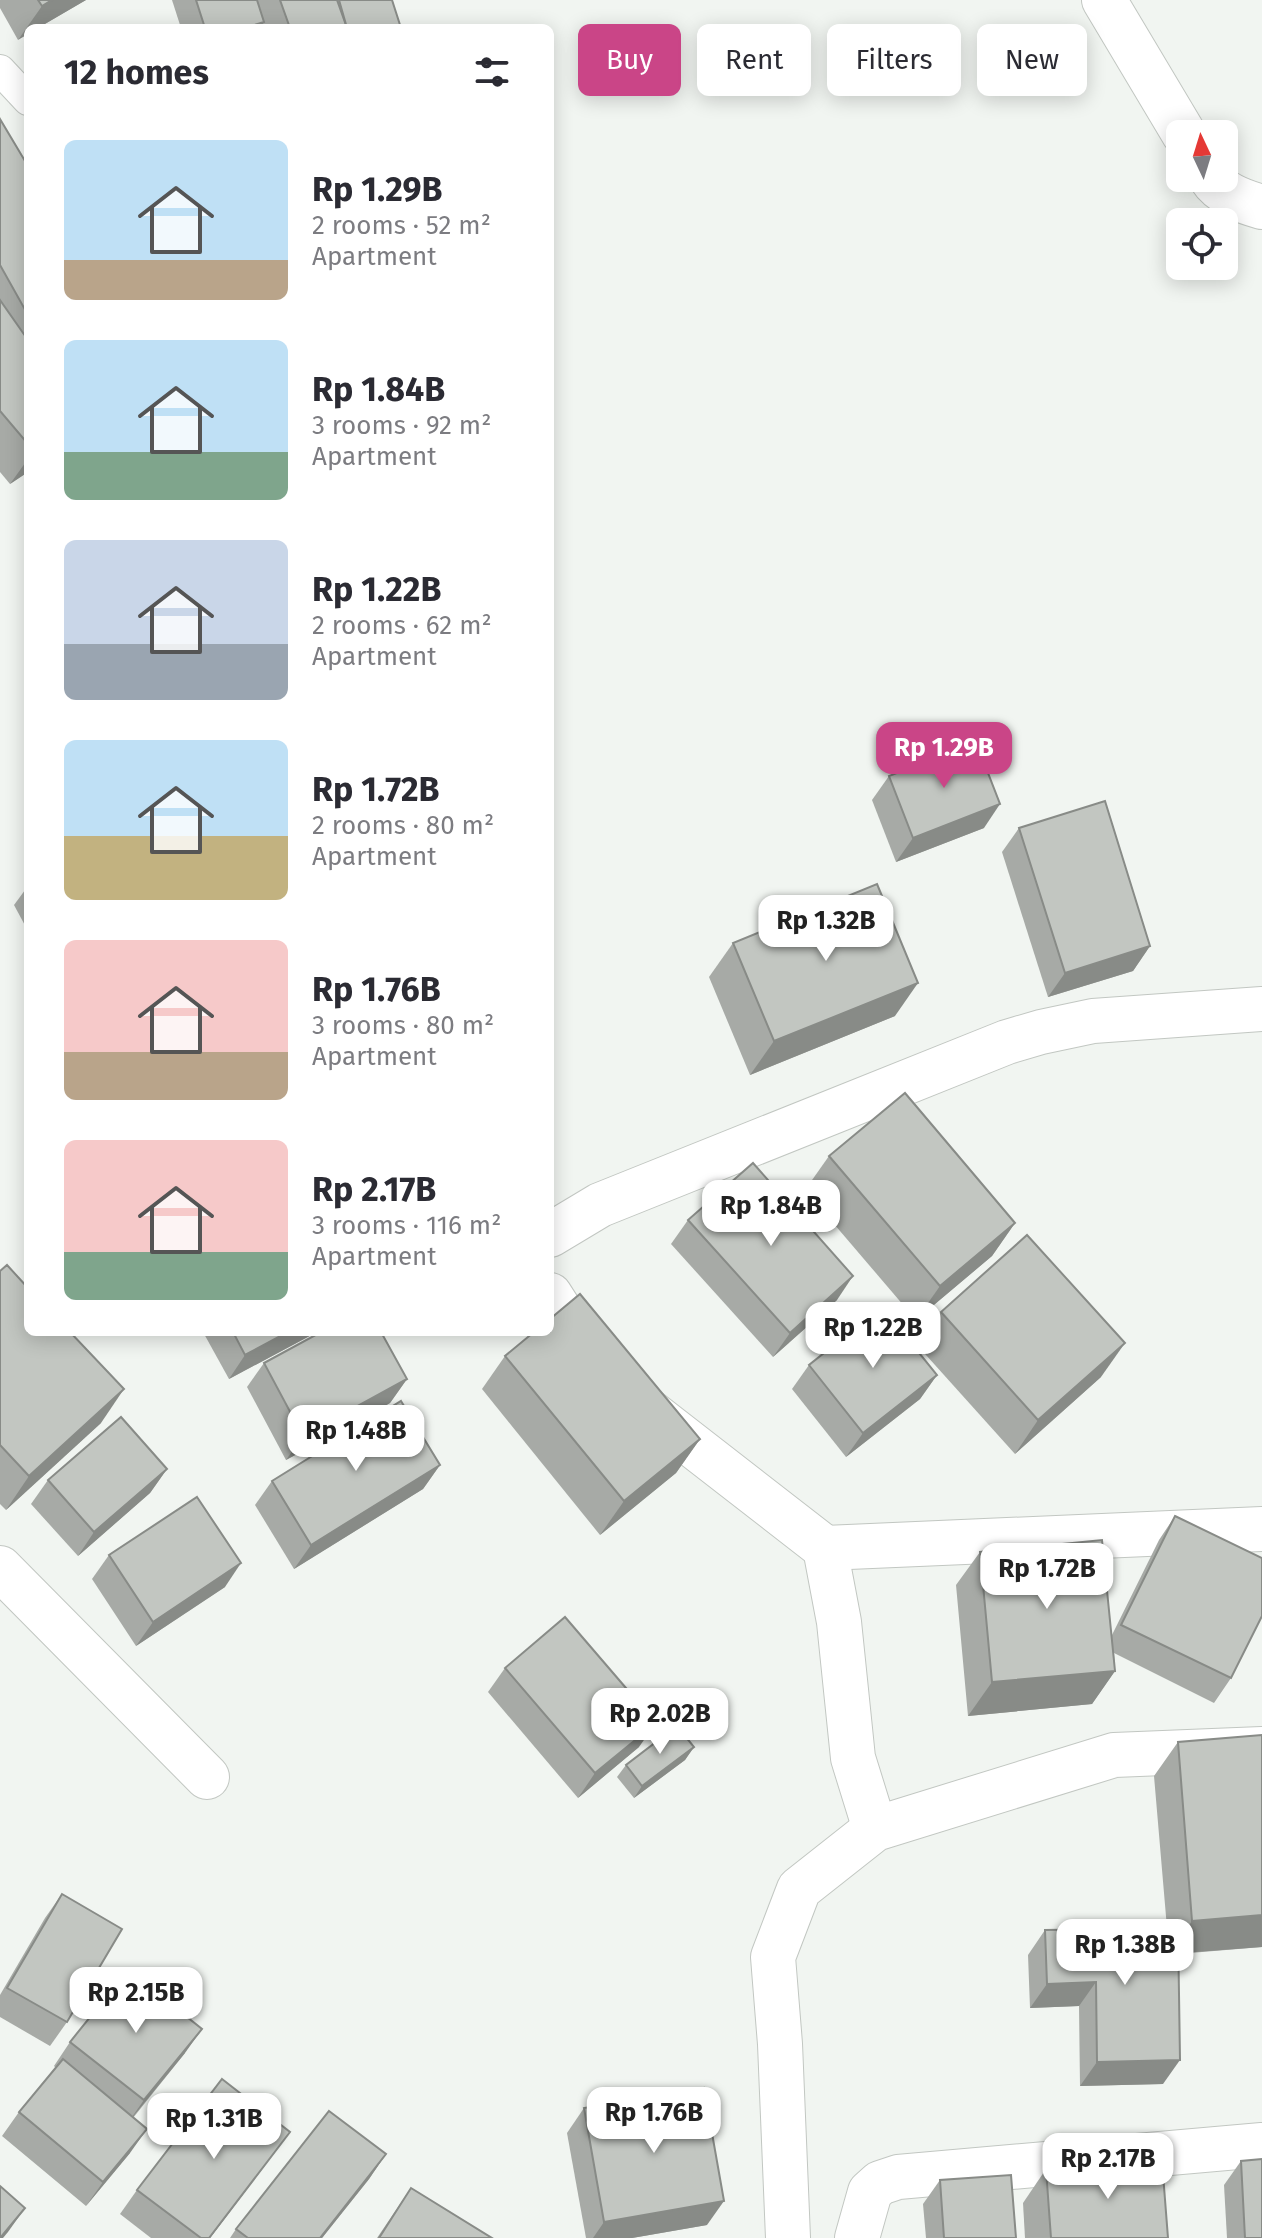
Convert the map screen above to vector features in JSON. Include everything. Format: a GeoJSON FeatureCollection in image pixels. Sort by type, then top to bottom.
{"type":"FeatureCollection","features":[{"type":"Feature","properties":{"kind":"street"},"geometry":{"type":"LineString","coordinates":[[1104,0],[1176,120]]}},
{"type":"Feature","properties":{"kind":"street"},"geometry":{"type":"LineString","coordinates":[[1228,192],[1243,202],[1262,207]]}},
{"type":"Feature","properties":{"kind":"street"},"geometry":{"type":"LineString","coordinates":[[554,1233],[600,1205],[1007,1042],[1093,1021],[1262,1009]]}},
{"type":"Feature","properties":{"kind":"street"},"geometry":{"type":"LineString","coordinates":[[554,1301],[575,1334],[639,1404],[825,1548],[1262,1529]]}},
{"type":"Feature","properties":{"kind":"street"},"geometry":{"type":"LineString","coordinates":[[825,1548],[839,1622],[853,1758],[875,1829]]}},
{"type":"Feature","properties":{"kind":"street"},"geometry":{"type":"LineString","coordinates":[[0,1568],[207,1777]]}},
{"type":"Feature","properties":{"kind":"street"},"geometry":{"type":"LineString","coordinates":[[788,2238],[773,1957],[799,1889],[875,1829],[1114,1755],[1262,1749]]}},
{"type":"Feature","properties":{"kind":"street"},"geometry":{"type":"LineString","coordinates":[[857,2238],[870,2192],[880,2183],[898,2177],[1262,2145]]}},
{"type":"Feature","properties":{"kind":"lane"},"geometry":{"type":"LineString","coordinates":[[0,70],[24,96]]}},
{"type":"Feature","properties":{"kind":"building"},"geometry":{"type":"Polygon","coordinates":[[[38,0],[52,0],[42,6],[38,0]]]}},
{"type":"Feature","properties":{"kind":"building"},"geometry":{"type":"Polygon","coordinates":[[[196,0],[257,0],[264,22],[258,24],[204,24],[196,0]]]}},
{"type":"Feature","properties":{"kind":"building"},"geometry":{"type":"Polygon","coordinates":[[[280,0],[337,0],[346,24],[289,24],[280,0]]]}},
{"type":"Feature","properties":{"kind":"building"},"geometry":{"type":"Polygon","coordinates":[[[339,0],[392,0],[400,24],[346,24],[339,0]]]}},
{"type":"Feature","properties":{"kind":"building"},"geometry":{"type":"Polygon","coordinates":[[[0,119],[24,159],[24,308],[0,265],[0,119]]]}},
{"type":"Feature","properties":{"kind":"building"},"geometry":{"type":"Polygon","coordinates":[[[0,300],[24,334],[24,439],[0,411],[0,300]]]}},
{"type":"Feature","properties":{"kind":"building"},"geometry":{"type":"Polygon","coordinates":[[[976,742],[1000,804],[913,838],[889,776],[976,742]]]}},
{"type":"Feature","properties":{"kind":"building"},"geometry":{"type":"Polygon","coordinates":[[[1105,801],[1150,946],[1065,973],[1019,828],[1105,801]]]}},
{"type":"Feature","properties":{"kind":"building"},"geometry":{"type":"Polygon","coordinates":[[[877,884],[918,983],[774,1041],[733,943],[877,884]]]}},
{"type":"Feature","properties":{"kind":"building"},"geometry":{"type":"Polygon","coordinates":[[[905,1093],[1015,1223],[940,1286],[829,1156],[905,1093]]]}},
{"type":"Feature","properties":{"kind":"building"},"geometry":{"type":"Polygon","coordinates":[[[753,1163],[853,1276],[790,1333],[688,1220],[753,1163]]]}},
{"type":"Feature","properties":{"kind":"building"},"geometry":{"type":"Polygon","coordinates":[[[1027,1235],[1125,1343],[1038,1420],[941,1312],[1027,1235]]]}},
{"type":"Feature","properties":{"kind":"building"},"geometry":{"type":"Polygon","coordinates":[[[7,1265],[24,1284],[24,1336],[74,1336],[124,1389],[29,1476],[0,1445],[0,1271],[7,1265]]]}},
{"type":"Feature","properties":{"kind":"building"},"geometry":{"type":"Polygon","coordinates":[[[580,1294],[700,1439],[624,1501],[505,1356],[529,1336],[554,1336],[554,1316],[580,1294]]]}},
{"type":"Feature","properties":{"kind":"building"},"geometry":{"type":"Polygon","coordinates":[[[882,1307],[937,1375],[863,1433],[809,1365],[882,1307]]]}},
{"type":"Feature","properties":{"kind":"building"},"geometry":{"type":"Polygon","coordinates":[[[235,1336],[281,1336],[245,1355],[235,1336]]]}},
{"type":"Feature","properties":{"kind":"building"},"geometry":{"type":"Polygon","coordinates":[[[314,1336],[383,1336],[407,1379],[303,1436],[264,1363],[314,1336]]]}},
{"type":"Feature","properties":{"kind":"building"},"geometry":{"type":"Polygon","coordinates":[[[401,1401],[440,1465],[311,1545],[272,1481],[401,1401]]]}},
{"type":"Feature","properties":{"kind":"building"},"geometry":{"type":"Polygon","coordinates":[[[121,1417],[167,1469],[94,1532],[48,1480],[121,1417]]]}},
{"type":"Feature","properties":{"kind":"building"},"geometry":{"type":"Polygon","coordinates":[[[197,1497],[241,1563],[153,1622],[109,1555],[197,1497]]]}},
{"type":"Feature","properties":{"kind":"building"},"geometry":{"type":"Polygon","coordinates":[[[1175,1516],[1262,1558],[1262,1616],[1231,1678],[1121,1625],[1175,1516]]]}},
{"type":"Feature","properties":{"kind":"building"},"geometry":{"type":"Polygon","coordinates":[[[1102,1540],[1115,1671],[992,1682],[980,1552],[1102,1540]]]}},
{"type":"Feature","properties":{"kind":"building"},"geometry":{"type":"Polygon","coordinates":[[[565,1617],[656,1723],[595,1773],[505,1668],[565,1617]]]}},
{"type":"Feature","properties":{"kind":"building"},"geometry":{"type":"Polygon","coordinates":[[[677,1726],[694,1747],[642,1786],[626,1765],[677,1726]]]}},
{"type":"Feature","properties":{"kind":"building"},"geometry":{"type":"Polygon","coordinates":[[[1262,1735],[1262,1915],[1192,1921],[1178,1742],[1262,1735]]]}},
{"type":"Feature","properties":{"kind":"building"},"geometry":{"type":"Polygon","coordinates":[[[62,1894],[122,1929],[67,2022],[7,1988],[62,1894]]]}},
{"type":"Feature","properties":{"kind":"building"},"geometry":{"type":"Polygon","coordinates":[[[1178,1928],[1180,2060],[1097,2062],[1096,1982],[1047,1984],[1045,1930],[1178,1928]]]}},
{"type":"Feature","properties":{"kind":"building"},"geometry":{"type":"Polygon","coordinates":[[[128,1970],[202,2029],[144,2100],[70,2042],[128,1970]]]}},
{"type":"Feature","properties":{"kind":"building"},"geometry":{"type":"Polygon","coordinates":[[[63,2059],[147,2129],[103,2182],[19,2112],[63,2059]]]}},
{"type":"Feature","properties":{"kind":"building"},"geometry":{"type":"Polygon","coordinates":[[[222,2079],[290,2132],[209,2238],[201,2238],[137,2190],[222,2079]]]}},
{"type":"Feature","properties":{"kind":"building"},"geometry":{"type":"Polygon","coordinates":[[[704,2088],[724,2201],[604,2222],[584,2108],[704,2088]]]}},
{"type":"Feature","properties":{"kind":"building"},"geometry":{"type":"Polygon","coordinates":[[[329,2111],[386,2154],[320,2238],[248,2238],[236,2229],[329,2111]]]}},
{"type":"Feature","properties":{"kind":"building"},"geometry":{"type":"Polygon","coordinates":[[[1262,2159],[1262,2238],[1245,2238],[1241,2161],[1262,2159]]]}},
{"type":"Feature","properties":{"kind":"building"},"geometry":{"type":"Polygon","coordinates":[[[1162,2161],[1168,2238],[1051,2238],[1046,2169],[1162,2161]]]}},
{"type":"Feature","properties":{"kind":"building"},"geometry":{"type":"Polygon","coordinates":[[[1011,2175],[1016,2238],[944,2238],[940,2180],[1011,2175]]]}},
{"type":"Feature","properties":{"kind":"building"},"geometry":{"type":"Polygon","coordinates":[[[0,2186],[25,2208],[0,2238],[0,2186]]]}},
{"type":"Feature","properties":{"kind":"building"},"geometry":{"type":"Polygon","coordinates":[[[411,2188],[492,2238],[379,2238],[411,2188]]]}}]}
